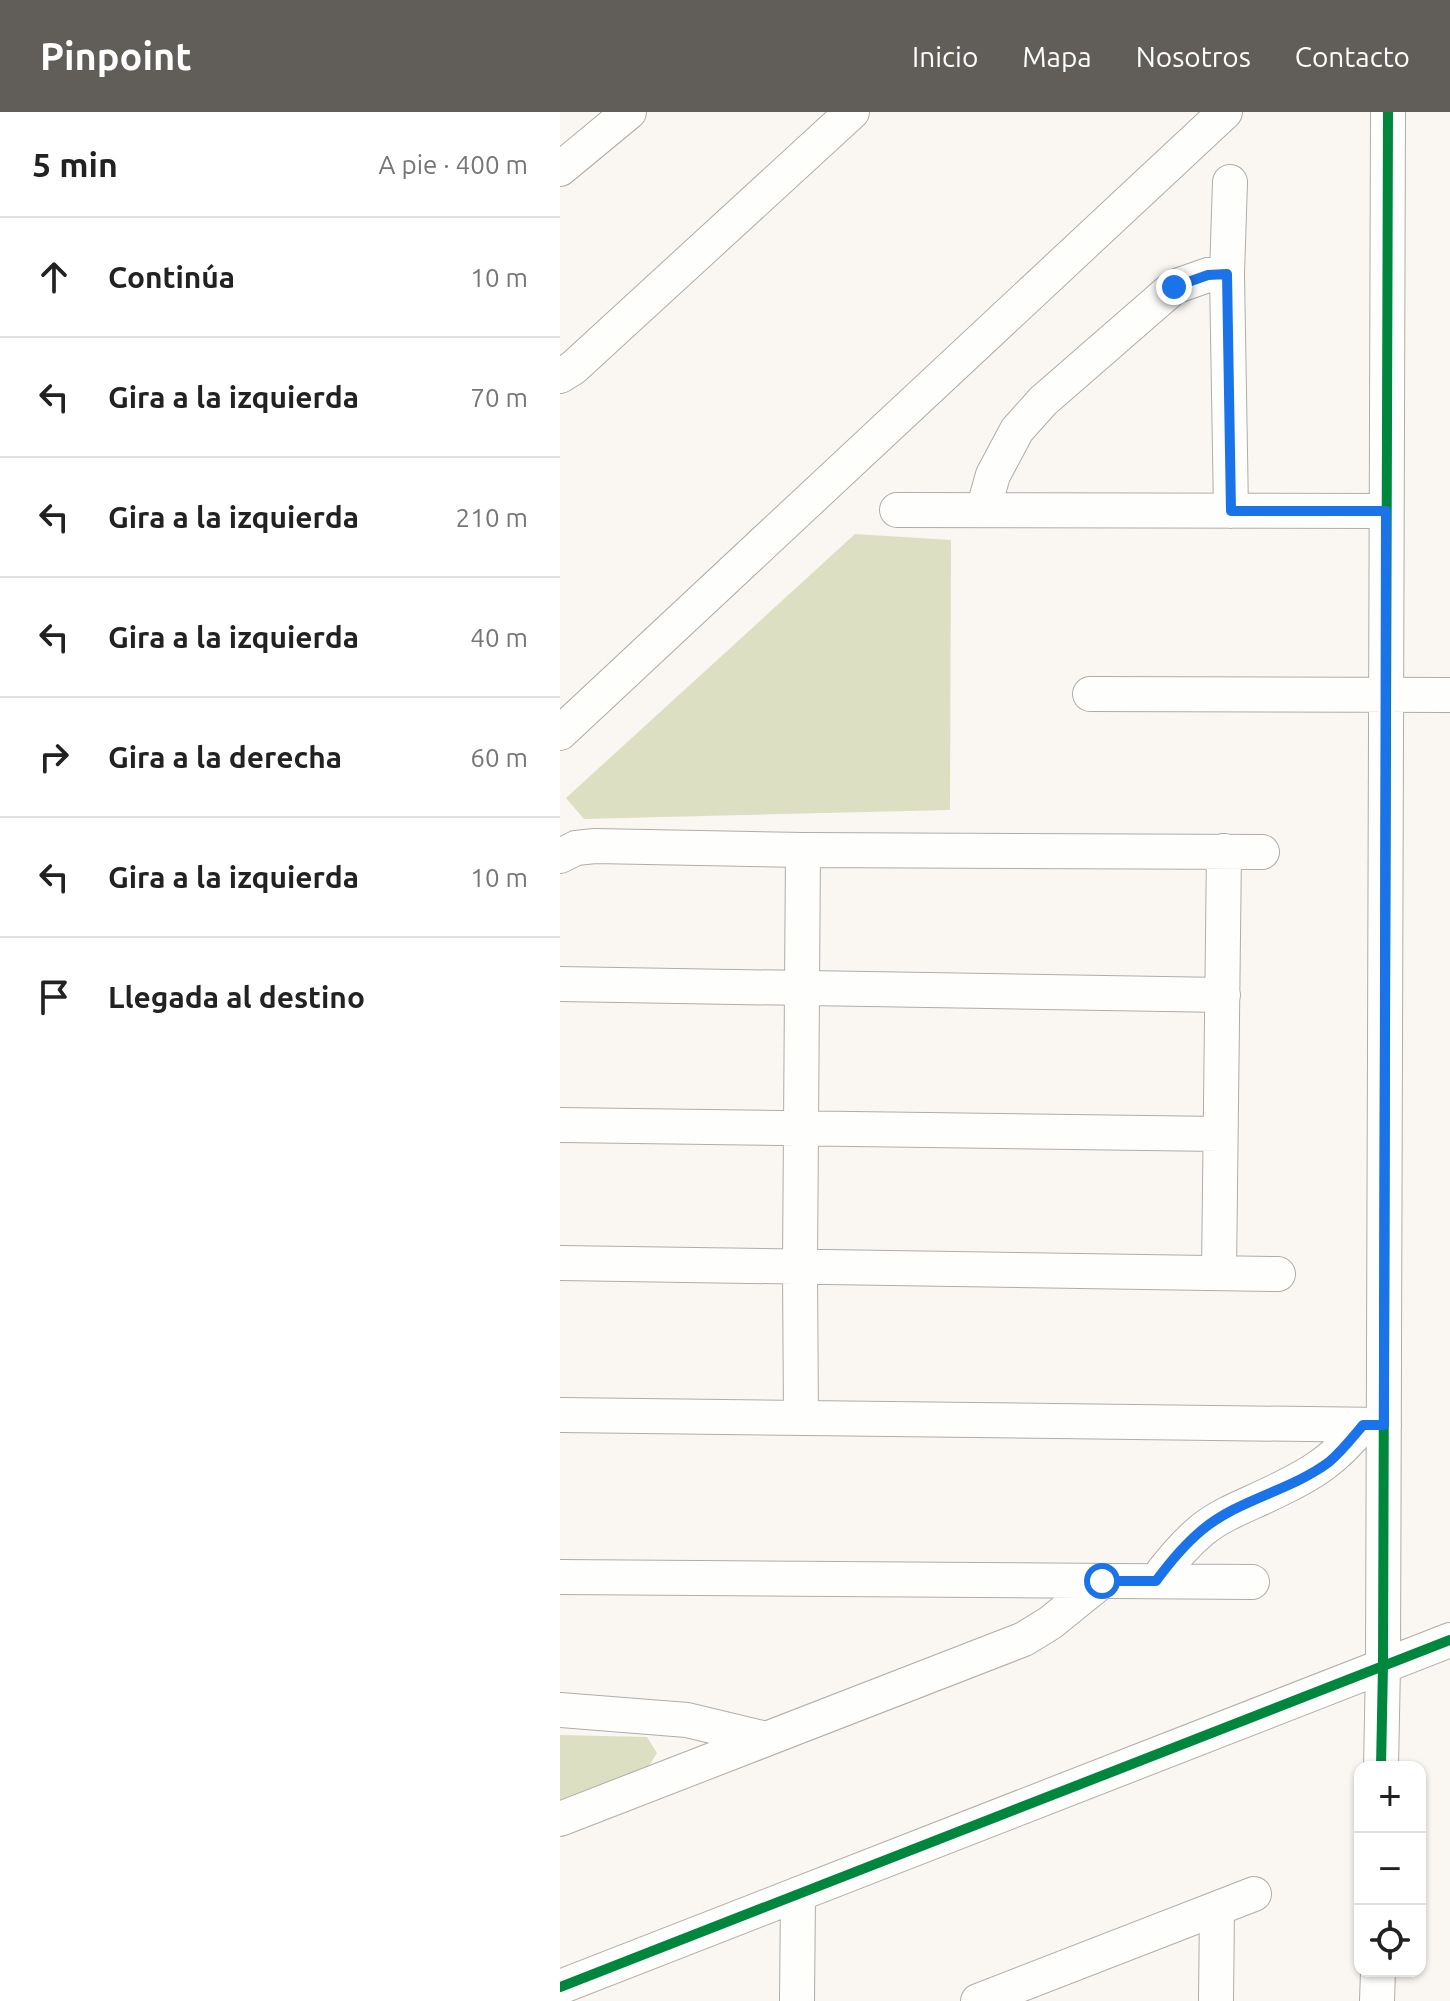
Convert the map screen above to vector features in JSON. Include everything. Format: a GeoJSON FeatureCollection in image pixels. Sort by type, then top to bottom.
{"type":"FeatureCollection","features":[{"type":"Feature","properties":{"kind":"street"},"geometry":{"type":"LineString","coordinates":[[560,169],[629,112]]}},
{"type":"Feature","properties":{"kind":"street"},"geometry":{"type":"LineString","coordinates":[[560,376],[585,357],[852,112]]}},
{"type":"Feature","properties":{"kind":"street"},"geometry":{"type":"LineString","coordinates":[[560,733],[1225,112]]}},
{"type":"Feature","properties":{"kind":"street"},"geometry":{"type":"LineString","coordinates":[[1381,1761],[1383,1666],[1374,1425],[1386,695],[1388,112]]}},
{"type":"Feature","properties":{"kind":"street"},"geometry":{"type":"LineString","coordinates":[[1230,182],[1227,274],[1231,511]]}},
{"type":"Feature","properties":{"kind":"street"},"geometry":{"type":"LineString","coordinates":[[983,510],[993,475],[1017,430],[1043,401],[1174,287],[1208,275],[1227,274]]}},
{"type":"Feature","properties":{"kind":"street"},"geometry":{"type":"LineString","coordinates":[[897,510],[1386,511]]}},
{"type":"Feature","properties":{"kind":"street"},"geometry":{"type":"LineString","coordinates":[[1090,694],[1450,695]]}},
{"type":"Feature","properties":{"kind":"street"},"geometry":{"type":"LineString","coordinates":[[560,856],[576,848],[595,846],[1262,852]]}},
{"type":"Feature","properties":{"kind":"street"},"geometry":{"type":"LineString","coordinates":[[801,1418],[803,850]]}},
{"type":"Feature","properties":{"kind":"street"},"geometry":{"type":"LineString","coordinates":[[1219,1273],[1224,851]]}},
{"type":"Feature","properties":{"kind":"street"},"geometry":{"type":"LineString","coordinates":[[560,984],[1223,995]]}},
{"type":"Feature","properties":{"kind":"street"},"geometry":{"type":"LineString","coordinates":[[560,1125],[1220,1134]]}},
{"type":"Feature","properties":{"kind":"street"},"geometry":{"type":"LineString","coordinates":[[560,1263],[1278,1274]]}},
{"type":"Feature","properties":{"kind":"street"},"geometry":{"type":"LineString","coordinates":[[560,1415],[1374,1425]]}},
{"type":"Feature","properties":{"kind":"street"},"geometry":{"type":"LineString","coordinates":[[1156,1581],[1177,1553],[1203,1528],[1235,1509],[1305,1477],[1374,1425]]}},
{"type":"Feature","properties":{"kind":"street"},"geometry":{"type":"LineString","coordinates":[[560,1577],[1252,1582]]}},
{"type":"Feature","properties":{"kind":"street"},"geometry":{"type":"LineString","coordinates":[[560,1819],[1024,1639],[1050,1623],[1102,1581]]}},
{"type":"Feature","properties":{"kind":"street"},"geometry":{"type":"LineString","coordinates":[[560,1987],[1450,1640]]}},
{"type":"Feature","properties":{"kind":"street"},"geometry":{"type":"LineString","coordinates":[[560,1710],[687,1720],[766,1739]]}},
{"type":"Feature","properties":{"kind":"street"},"geometry":{"type":"LineString","coordinates":[[797,2001],[798,1894]]}},
{"type":"Feature","properties":{"kind":"street"},"geometry":{"type":"LineString","coordinates":[[978,2001],[1254,1894]]}},
{"type":"Feature","properties":{"kind":"street"},"geometry":{"type":"LineString","coordinates":[[1216,2001],[1217,1909]]}},
{"type":"Feature","properties":{"kind":"street"},"geometry":{"type":"LineString","coordinates":[[1377,2001],[1378,1977]]}},
{"type":"Feature","properties":{"kind":"green space"},"geometry":{"type":"Polygon","coordinates":[[[855,534],[951,540],[950,810],[584,819],[566,798],[855,534]]]}},
{"type":"Feature","properties":{"kind":"green space"},"geometry":{"type":"Polygon","coordinates":[[[560,1735],[647,1737],[657,1753],[644,1774],[560,1808],[560,1735]]]}},
{"type":"Feature","properties":{"kind":"cycle path"},"geometry":{"type":"LineString","coordinates":[[1381,1761],[1388,112]]}},
{"type":"Feature","properties":{"kind":"cycle path"},"geometry":{"type":"LineString","coordinates":[[560,1987],[1450,1640]]}},
{"type":"Feature","properties":{"kind":"route"},"geometry":{"type":"LineString","coordinates":[[1102,1581],[1156,1581],[1177,1553],[1203,1528],[1235,1509],[1305,1477],[1345,1447],[1363,1425],[1384,1425],[1386,511],[1231,511],[1227,274],[1208,275],[1174,287]]}}]}
